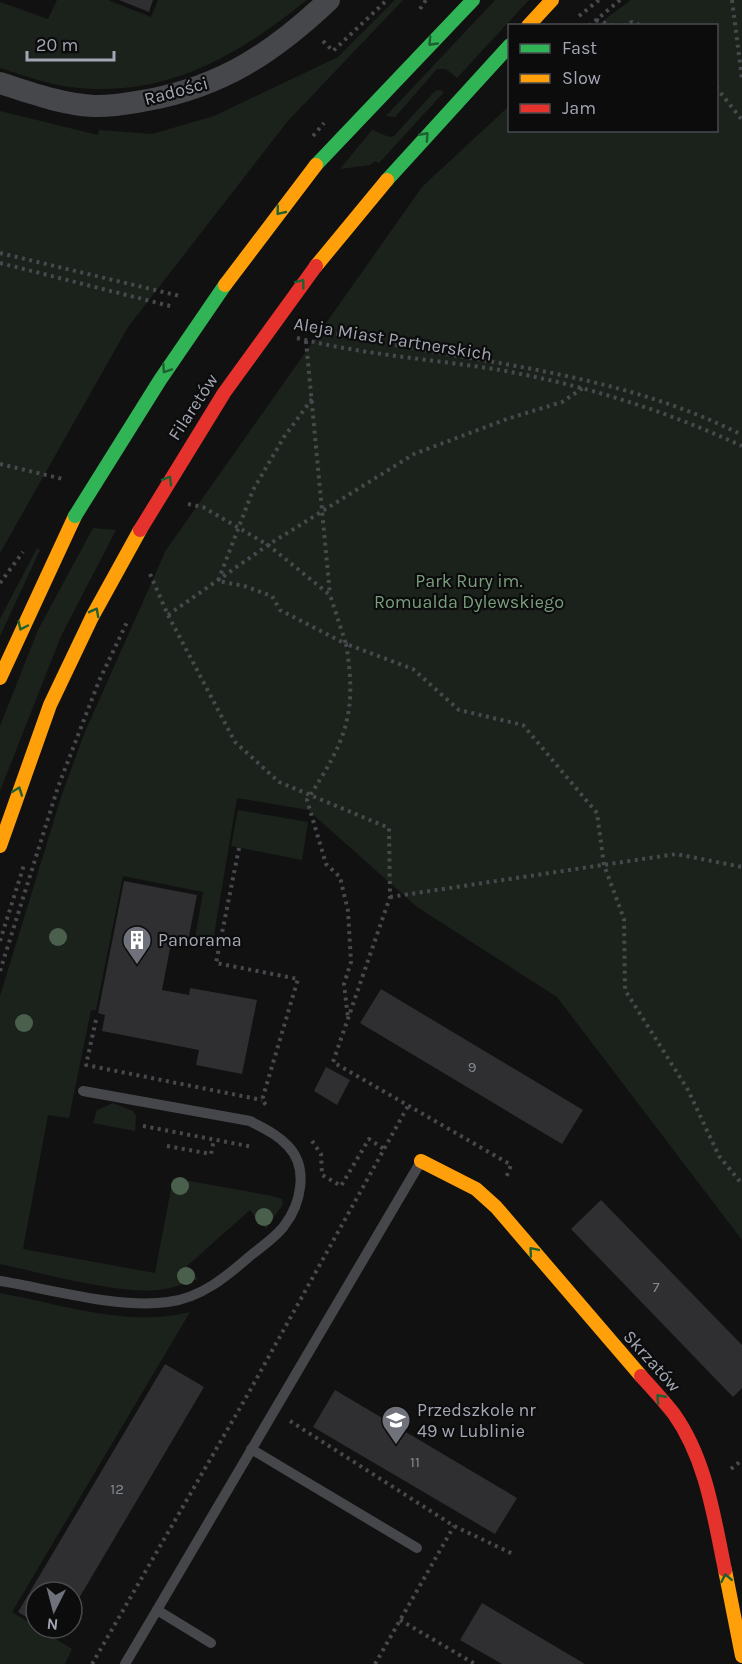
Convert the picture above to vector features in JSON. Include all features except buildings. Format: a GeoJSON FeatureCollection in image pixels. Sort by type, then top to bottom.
{"type":"FeatureCollection","features":[{"type":"Feature","properties":{"kind":"main road"},"geometry":{"type":"LineString","coordinates":[[0,678],[75,516],[141,406],[195,326],[255,243],[316,165],[473,0]]}},
{"type":"Feature","properties":{"kind":"main road"},"geometry":{"type":"LineString","coordinates":[[530,24],[552,0]]}},
{"type":"Feature","properties":{"kind":"main road","name":"Filaretów"},"geometry":{"type":"LineString","coordinates":[[0,846],[50,705],[92,617],[194,436],[274,319],[340,235],[508,47]]}},
{"type":"Feature","properties":{"kind":"main road","name":"Skrzatów"},"geometry":{"type":"LineString","coordinates":[[421,1161],[476,1189],[496,1207],[686,1431],[709,1488],[742,1656]]}},
{"type":"Feature","properties":{"kind":"street","name":"Radości"},"geometry":{"type":"LineString","coordinates":[[0,83],[50,99],[95,106],[126,104],[194,89],[229,75],[265,55],[329,0]]}},
{"type":"Feature","properties":{"kind":"lane"},"geometry":{"type":"LineString","coordinates":[[0,1281],[142,1304],[170,1302],[200,1292],[223,1280],[284,1227],[297,1204],[302,1188],[295,1156],[288,1146],[250,1121],[82,1091]]}},
{"type":"Feature","properties":{"kind":"lane"},"geometry":{"type":"LineString","coordinates":[[125,1664],[421,1161]]}},
{"type":"Feature","properties":{"kind":"lane"},"geometry":{"type":"LineString","coordinates":[[251,1449],[417,1548]]}},
{"type":"Feature","properties":{"kind":"lane"},"geometry":{"type":"LineString","coordinates":[[157,1610],[211,1642]]}},
{"type":"Feature","properties":{"kind":"path"},"geometry":{"type":"LineString","coordinates":[[322,40],[333,51],[387,0]]}},
{"type":"Feature","properties":{"kind":"path"},"geometry":{"type":"LineString","coordinates":[[574,19],[599,0]]}},
{"type":"Feature","properties":{"kind":"path"},"geometry":{"type":"LineString","coordinates":[[591,24],[620,0]]}},
{"type":"Feature","properties":{"kind":"path"},"geometry":{"type":"LineString","coordinates":[[732,0],[742,79]]}},
{"type":"Feature","properties":{"kind":"path"},"geometry":{"type":"LineString","coordinates":[[596,20],[607,24]]}},
{"type":"Feature","properties":{"kind":"path"},"geometry":{"type":"LineString","coordinates":[[718,88],[742,120]]}},
{"type":"Feature","properties":{"kind":"path"},"geometry":{"type":"LineString","coordinates":[[0,253],[184,297]]}},
{"type":"Feature","properties":{"kind":"path"},"geometry":{"type":"LineString","coordinates":[[0,263],[183,309]]}},
{"type":"Feature","properties":{"kind":"path"},"geometry":{"type":"LineString","coordinates":[[299,325],[601,383],[666,402],[742,435]]}},
{"type":"Feature","properties":{"kind":"path","name":"Aleja Miast Partnerskich"},"geometry":{"type":"LineString","coordinates":[[295,338],[417,360],[499,370],[583,387],[642,405],[742,446]]}},
{"type":"Feature","properties":{"kind":"path"},"geometry":{"type":"LineString","coordinates":[[306,340],[330,595],[346,644],[352,682],[346,732],[307,800],[326,864],[340,877],[348,911],[351,962],[344,984],[348,1020]]}},
{"type":"Feature","properties":{"kind":"path"},"geometry":{"type":"LineString","coordinates":[[168,615],[268,545],[414,454],[507,419],[562,402],[583,387]]}},
{"type":"Feature","properties":{"kind":"path"},"geometry":{"type":"LineString","coordinates":[[218,580],[253,490],[284,437],[312,399]]}},
{"type":"Feature","properties":{"kind":"path"},"geometry":{"type":"LineString","coordinates":[[0,464],[66,480]]}},
{"type":"Feature","properties":{"kind":"path"},"geometry":{"type":"LineString","coordinates":[[180,503],[203,507],[268,545],[330,595]]}},
{"type":"Feature","properties":{"kind":"path"},"geometry":{"type":"LineString","coordinates":[[145,584],[153,563]]}},
{"type":"Feature","properties":{"kind":"path"},"geometry":{"type":"LineString","coordinates":[[150,573],[168,615],[235,741],[279,782],[389,828],[390,897],[333,1062],[511,1165],[496,1207]]}},
{"type":"Feature","properties":{"kind":"path"},"geometry":{"type":"LineString","coordinates":[[218,580],[244,586],[272,597],[280,610],[346,644],[413,669],[459,710],[523,725],[597,813],[604,865],[624,919],[625,990],[688,1090],[719,1156],[742,1184]]}},
{"type":"Feature","properties":{"kind":"path"},"geometry":{"type":"LineString","coordinates":[[0,971],[58,787],[99,681],[130,616]]}},
{"type":"Feature","properties":{"kind":"path"},"geometry":{"type":"LineString","coordinates":[[239,848],[216,963],[298,979],[262,1100]]}},
{"type":"Feature","properties":{"kind":"path"},"geometry":{"type":"LineString","coordinates":[[390,897],[676,854],[742,867]]}},
{"type":"Feature","properties":{"kind":"path"},"geometry":{"type":"LineString","coordinates":[[96,1020],[86,1065],[262,1100],[270,1108]]}},
{"type":"Feature","properties":{"kind":"path"},"geometry":{"type":"LineString","coordinates":[[92,1664],[248,1394],[408,1106]]}},
{"type":"Feature","properties":{"kind":"path"},"geometry":{"type":"LineString","coordinates":[[143,1126],[264,1149]]}},
{"type":"Feature","properties":{"kind":"path"},"geometry":{"type":"LineString","coordinates":[[309,1139],[321,1154],[322,1175],[340,1186],[369,1139],[384,1149]]}},
{"type":"Feature","properties":{"kind":"path"},"geometry":{"type":"LineString","coordinates":[[167,1146],[205,1153]]}},
{"type":"Feature","properties":{"kind":"path"},"geometry":{"type":"LineString","coordinates":[[248,1394],[454,1526],[513,1554]]}},
{"type":"Feature","properties":{"kind":"path"},"geometry":{"type":"LineString","coordinates":[[375,1664],[454,1526]]}},
{"type":"Feature","properties":{"kind":"path"},"geometry":{"type":"LineString","coordinates":[[400,1620],[475,1664]]}},
{"type":"Feature","properties":{"kind":"green space"},"geometry":{"type":"Polygon","coordinates":[[[57,0],[108,0],[151,17],[158,0],[307,0],[254,39],[198,69],[168,80],[105,89],[61,86],[0,68],[0,2],[48,19],[57,0]]]}},
{"type":"Feature","properties":{"kind":"green space"},"geometry":{"type":"Polygon","coordinates":[[[395,0],[403,0],[287,122],[128,327],[0,553],[0,111],[98,135],[99,130],[152,134],[214,116],[338,57],[395,0]]]}},
{"type":"Feature","properties":{"kind":"green space"},"geometry":{"type":"Polygon","coordinates":[[[495,0],[529,0],[457,78],[446,69],[437,69],[395,117],[386,116],[495,0]]]}},
{"type":"Feature","properties":{"kind":"green space","name":"Park Rury im. Romualda Dylewskiego"},"geometry":{"type":"Polygon","coordinates":[[[631,0],[742,0],[742,1240],[557,997],[417,907],[308,810],[237,798],[212,947],[194,944],[203,892],[123,876],[96,1010],[91,1010],[69,1118],[48,1115],[23,1249],[155,1273],[173,1178],[272,1196],[282,1199],[283,1204],[266,1229],[250,1210],[187,1266],[198,1279],[167,1288],[121,1289],[0,1264],[0,996],[62,794],[84,734],[166,550],[422,187],[508,107],[508,132],[718,132],[718,24],[598,24],[631,0]]]}},
{"type":"Feature","properties":{"kind":"green space"},"geometry":{"type":"Polygon","coordinates":[[[435,91],[444,92],[379,163],[375,161],[370,165],[340,169],[372,130],[389,137],[394,136],[435,91]]]}},
{"type":"Feature","properties":{"kind":"green space"},"geometry":{"type":"Polygon","coordinates":[[[93,528],[116,530],[61,636],[0,791],[0,726],[38,630],[93,528]]]}},
{"type":"Feature","properties":{"kind":"green space"},"geometry":{"type":"Polygon","coordinates":[[[37,548],[40,550],[0,636],[0,619],[37,548]]]}},
{"type":"Feature","properties":{"kind":"green space"},"geometry":{"type":"Polygon","coordinates":[[[238,810],[308,822],[302,860],[231,846],[238,810]]]}},
{"type":"Feature","properties":{"kind":"green space"},"geometry":{"type":"Polygon","coordinates":[[[113,1103],[133,1111],[136,1116],[135,1131],[93,1123],[97,1110],[113,1103]]]}},
{"type":"Feature","properties":{"kind":"green space"},"geometry":{"type":"Polygon","coordinates":[[[0,1293],[119,1316],[167,1316],[190,1312],[31,1580],[24,1580],[24,1592],[12,1612],[24,1619],[24,1640],[57,1640],[72,1649],[65,1664],[0,1664],[0,1293]]]}},
{"type":"Feature","properties":{"kind":"traffic: fast"},"geometry":{"type":"LineString","coordinates":[[316,165],[473,0]]}},
{"type":"Feature","properties":{"kind":"traffic: fast"},"geometry":{"type":"LineString","coordinates":[[387,180],[508,47]]}},
{"type":"Feature","properties":{"kind":"traffic: fast"},"geometry":{"type":"LineString","coordinates":[[75,516],[160,380],[225,285]]}},
{"type":"Feature","properties":{"kind":"traffic: slow"},"geometry":{"type":"LineString","coordinates":[[530,24],[552,0]]}},
{"type":"Feature","properties":{"kind":"traffic: slow"},"geometry":{"type":"LineString","coordinates":[[225,285],[316,165]]}},
{"type":"Feature","properties":{"kind":"traffic: slow"},"geometry":{"type":"LineString","coordinates":[[316,266],[387,180]]}},
{"type":"Feature","properties":{"kind":"traffic: slow"},"geometry":{"type":"LineString","coordinates":[[0,678],[75,516]]}},
{"type":"Feature","properties":{"kind":"traffic: slow"},"geometry":{"type":"LineString","coordinates":[[0,846],[50,705],[92,617],[140,530]]}},
{"type":"Feature","properties":{"kind":"traffic: slow"},"geometry":{"type":"LineString","coordinates":[[421,1161],[476,1189],[496,1207],[641,1376]]}},
{"type":"Feature","properties":{"kind":"traffic: slow"},"geometry":{"type":"LineString","coordinates":[[725,1570],[742,1656]]}},
{"type":"Feature","properties":{"kind":"traffic: jam"},"geometry":{"type":"LineString","coordinates":[[140,530],[224,393],[316,266]]}},
{"type":"Feature","properties":{"kind":"traffic: jam"},"geometry":{"type":"LineString","coordinates":[[641,1376],[674,1414],[694,1450],[707,1489],[725,1570]]}},
{"type":"Feature","properties":{"kind":"place","name":"Panorama"},"geometry":{"type":"Point","coordinates":[137,966]}},
{"type":"Feature","properties":{"kind":"place","name":"Przedszkole nr 49 w Lublinie"},"geometry":{"type":"Point","coordinates":[396,1446]}}]}
